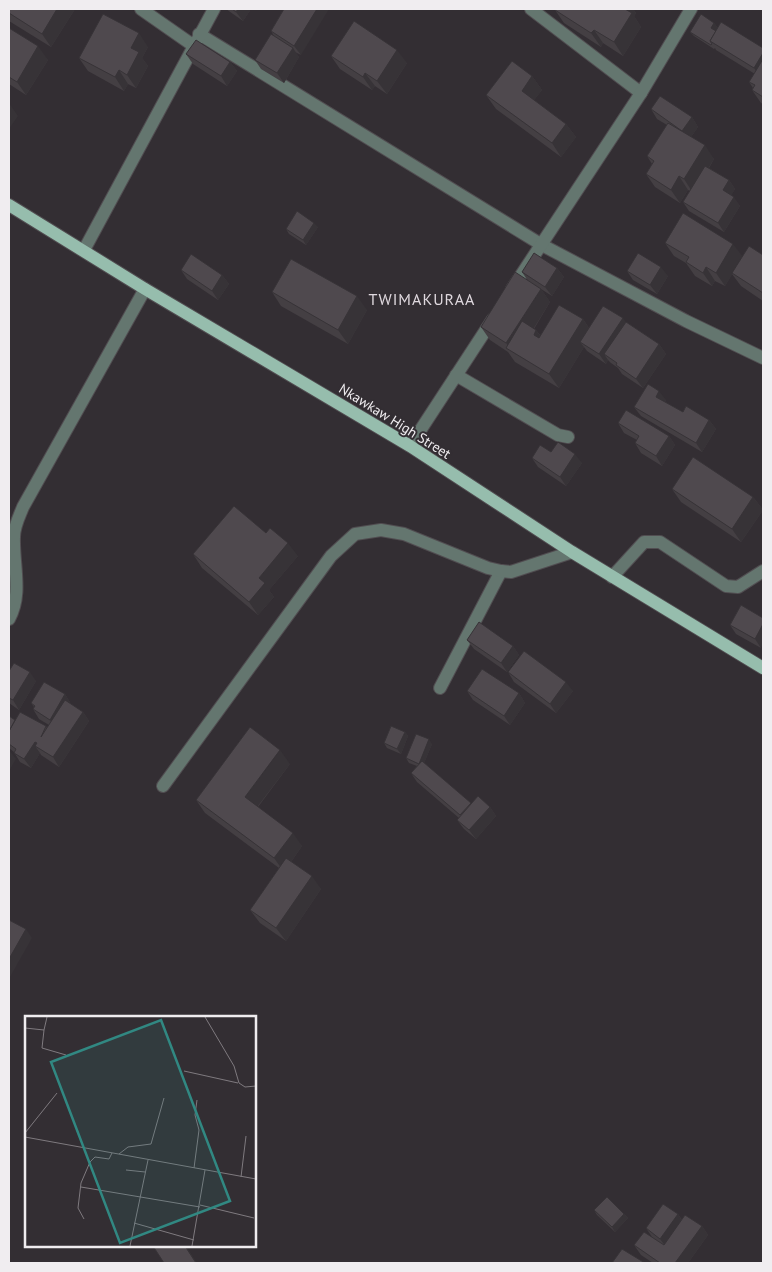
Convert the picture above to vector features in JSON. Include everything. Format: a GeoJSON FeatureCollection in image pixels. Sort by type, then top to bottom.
{"type":"FeatureCollection","features":[{"type":"Feature","properties":{"kind":"main road","name":"Nkawkaw High Street"},"geometry":{"type":"LineString","coordinates":[[9,205],[145,289],[410,446],[572,552],[763,668]]}},
{"type":"Feature","properties":{"kind":"street"},"geometry":{"type":"LineString","coordinates":[[141,9],[194,46]]}},
{"type":"Feature","properties":{"kind":"street"},"geometry":{"type":"LineString","coordinates":[[84,250],[214,9]]}},
{"type":"Feature","properties":{"kind":"street"},"geometry":{"type":"LineString","coordinates":[[531,9],[641,93]]}},
{"type":"Feature","properties":{"kind":"street"},"geometry":{"type":"LineString","coordinates":[[410,446],[641,93],[691,9]]}},
{"type":"Feature","properties":{"kind":"street"},"geometry":{"type":"LineString","coordinates":[[199,34],[542,245],[686,321],[763,358]]}},
{"type":"Feature","properties":{"kind":"street"},"geometry":{"type":"LineString","coordinates":[[9,619],[17,598],[14,536],[22,506],[145,289]]}},
{"type":"Feature","properties":{"kind":"street"},"geometry":{"type":"LineString","coordinates":[[456,376],[558,435],[568,438]]}},
{"type":"Feature","properties":{"kind":"street"},"geometry":{"type":"LineString","coordinates":[[163,786],[331,556],[356,534],[381,530],[404,534],[501,572],[511,572],[572,552]]}},
{"type":"Feature","properties":{"kind":"street"},"geometry":{"type":"LineString","coordinates":[[612,576],[644,542],[660,542],[726,586],[738,587],[763,571]]}},
{"type":"Feature","properties":{"kind":"street"},"geometry":{"type":"LineString","coordinates":[[440,688],[501,572]]}},
{"type":"Feature","properties":{"kind":"building"},"geometry":{"type":"Polygon","coordinates":[[[9,9],[57,9],[42,34],[9,13],[9,9]]]}},
{"type":"Feature","properties":{"kind":"building"},"geometry":{"type":"Polygon","coordinates":[[[284,9],[317,9],[294,46],[271,31],[284,9]]]}},
{"type":"Feature","properties":{"kind":"building"},"geometry":{"type":"Polygon","coordinates":[[[556,9],[625,9],[632,13],[614,42],[594,30],[591,33],[556,9]]]}},
{"type":"Feature","properties":{"kind":"building"},"geometry":{"type":"Polygon","coordinates":[[[103,14],[139,33],[131,48],[139,52],[127,75],[119,70],[115,77],[79,58],[103,14]]]}},
{"type":"Feature","properties":{"kind":"building"},"geometry":{"type":"Polygon","coordinates":[[[701,14],[714,23],[711,28],[716,31],[710,41],[711,45],[690,32],[701,14]]]}},
{"type":"Feature","properties":{"kind":"building"},"geometry":{"type":"Polygon","coordinates":[[[354,21],[397,50],[377,81],[365,73],[363,77],[331,56],[354,21]]]}},
{"type":"Feature","properties":{"kind":"building"},"geometry":{"type":"Polygon","coordinates":[[[721,22],[763,48],[763,53],[754,68],[710,41],[721,22]]]}},
{"type":"Feature","properties":{"kind":"building"},"geometry":{"type":"Polygon","coordinates":[[[9,28],[38,46],[17,82],[9,77],[9,28]]]}},
{"type":"Feature","properties":{"kind":"building"},"geometry":{"type":"Polygon","coordinates":[[[271,34],[293,48],[277,73],[255,60],[271,34]]]}},
{"type":"Feature","properties":{"kind":"building"},"geometry":{"type":"Polygon","coordinates":[[[196,40],[230,62],[221,76],[186,54],[196,40]]]}},
{"type":"Feature","properties":{"kind":"building"},"geometry":{"type":"Polygon","coordinates":[[[763,59],[763,97],[752,90],[755,85],[749,82],[763,59]]]}},
{"type":"Feature","properties":{"kind":"building"},"geometry":{"type":"Polygon","coordinates":[[[512,61],[532,76],[522,91],[566,124],[552,143],[486,95],[512,61]]]}},
{"type":"Feature","properties":{"kind":"building"},"geometry":{"type":"Polygon","coordinates":[[[660,96],[692,117],[682,131],[651,109],[660,96]]]}},
{"type":"Feature","properties":{"kind":"building"},"geometry":{"type":"Polygon","coordinates":[[[668,123],[705,145],[684,179],[679,176],[671,190],[646,174],[654,161],[647,156],[668,123]]]}},
{"type":"Feature","properties":{"kind":"building"},"geometry":{"type":"Polygon","coordinates":[[[705,166],[729,180],[723,190],[734,197],[718,223],[683,202],[705,166]]]}},
{"type":"Feature","properties":{"kind":"building"},"geometry":{"type":"Polygon","coordinates":[[[297,211],[314,223],[303,240],[286,229],[297,211]]]}},
{"type":"Feature","properties":{"kind":"building"},"geometry":{"type":"Polygon","coordinates":[[[683,213],[733,244],[716,273],[706,267],[703,273],[686,262],[689,257],[665,243],[683,213]]]}},
{"type":"Feature","properties":{"kind":"building"},"geometry":{"type":"Polygon","coordinates":[[[749,246],[763,255],[763,293],[732,273],[749,246]]]}},
{"type":"Feature","properties":{"kind":"building"},"geometry":{"type":"Polygon","coordinates":[[[534,253],[557,268],[545,287],[522,272],[534,253]]]}},
{"type":"Feature","properties":{"kind":"building"},"geometry":{"type":"Polygon","coordinates":[[[638,253],[661,267],[650,285],[627,271],[638,253]]]}},
{"type":"Feature","properties":{"kind":"building"},"geometry":{"type":"Polygon","coordinates":[[[191,254],[222,275],[212,291],[181,270],[191,254]]]}},
{"type":"Feature","properties":{"kind":"building"},"geometry":{"type":"Polygon","coordinates":[[[291,259],[357,296],[338,330],[272,292],[291,259]]]}},
{"type":"Feature","properties":{"kind":"building"},"geometry":{"type":"Polygon","coordinates":[[[515,272],[541,289],[506,343],[481,327],[515,272]]]}},
{"type":"Feature","properties":{"kind":"building"},"geometry":{"type":"Polygon","coordinates":[[[559,305],[583,319],[549,374],[506,348],[522,321],[536,330],[534,335],[539,338],[559,305]]]}},
{"type":"Feature","properties":{"kind":"building"},"geometry":{"type":"Polygon","coordinates":[[[603,306],[623,318],[599,354],[580,342],[603,306]]]}},
{"type":"Feature","properties":{"kind":"building"},"geometry":{"type":"Polygon","coordinates":[[[626,322],[659,344],[636,379],[604,354],[626,322]]]}},
{"type":"Feature","properties":{"kind":"building"},"geometry":{"type":"Polygon","coordinates":[[[648,384],[659,391],[656,397],[683,412],[686,406],[709,420],[696,443],[634,407],[648,384]]]}},
{"type":"Feature","properties":{"kind":"building"},"geometry":{"type":"Polygon","coordinates":[[[626,410],[669,436],[656,456],[635,443],[639,436],[618,423],[626,410]]]}},
{"type":"Feature","properties":{"kind":"building"},"geometry":{"type":"Polygon","coordinates":[[[558,442],[575,454],[560,477],[532,458],[540,445],[551,452],[558,442]]]}},
{"type":"Feature","properties":{"kind":"building"},"geometry":{"type":"Polygon","coordinates":[[[693,457],[753,497],[732,529],[672,489],[693,457]]]}},
{"type":"Feature","properties":{"kind":"building"},"geometry":{"type":"Polygon","coordinates":[[[234,506],[266,533],[270,528],[288,543],[259,578],[265,583],[249,602],[193,554],[234,506]]]}},
{"type":"Feature","properties":{"kind":"building"},"geometry":{"type":"Polygon","coordinates":[[[741,605],[763,618],[763,624],[755,639],[730,625],[741,605]]]}},
{"type":"Feature","properties":{"kind":"building"},"geometry":{"type":"Polygon","coordinates":[[[479,622],[513,646],[501,663],[467,640],[479,622]]]}},
{"type":"Feature","properties":{"kind":"building"},"geometry":{"type":"Polygon","coordinates":[[[524,651],[566,682],[550,704],[508,672],[524,651]]]}},
{"type":"Feature","properties":{"kind":"building"},"geometry":{"type":"Polygon","coordinates":[[[14,663],[30,672],[13,700],[9,698],[9,671],[14,663]]]}},
{"type":"Feature","properties":{"kind":"building"},"geometry":{"type":"Polygon","coordinates":[[[482,669],[519,693],[504,716],[467,691],[482,669]]]}},
{"type":"Feature","properties":{"kind":"building"},"geometry":{"type":"Polygon","coordinates":[[[44,682],[65,694],[50,720],[33,709],[35,706],[31,703],[44,682]]]}},
{"type":"Feature","properties":{"kind":"building"},"geometry":{"type":"Polygon","coordinates":[[[65,700],[83,712],[53,757],[35,746],[37,743],[35,742],[24,759],[14,753],[16,749],[9,744],[9,731],[20,712],[46,726],[41,737],[65,700]]]}},
{"type":"Feature","properties":{"kind":"building"},"geometry":{"type":"Polygon","coordinates":[[[9,716],[15,720],[9,731],[9,716]]]}},
{"type":"Feature","properties":{"kind":"building"},"geometry":{"type":"Polygon","coordinates":[[[391,726],[405,732],[397,749],[384,743],[391,726]]]}},
{"type":"Feature","properties":{"kind":"building"},"geometry":{"type":"Polygon","coordinates":[[[250,727],[280,750],[245,797],[293,833],[274,858],[196,800],[250,727]]]}},
{"type":"Feature","properties":{"kind":"building"},"geometry":{"type":"Polygon","coordinates":[[[416,734],[429,739],[419,764],[406,758],[416,734]]]}},
{"type":"Feature","properties":{"kind":"building"},"geometry":{"type":"Polygon","coordinates":[[[422,761],[471,803],[460,815],[411,773],[422,761]]]}},
{"type":"Feature","properties":{"kind":"building"},"geometry":{"type":"Polygon","coordinates":[[[478,796],[490,807],[469,830],[457,820],[478,796]]]}},
{"type":"Feature","properties":{"kind":"building"},"geometry":{"type":"Polygon","coordinates":[[[286,858],[312,876],[276,928],[250,910],[286,858]]]}},
{"type":"Feature","properties":{"kind":"building"},"geometry":{"type":"Polygon","coordinates":[[[9,920],[26,929],[9,959],[9,920]]]}},
{"type":"Feature","properties":{"kind":"building"},"geometry":{"type":"Polygon","coordinates":[[[607,1197],[624,1214],[612,1227],[594,1210],[607,1197]]]}},
{"type":"Feature","properties":{"kind":"building"},"geometry":{"type":"Polygon","coordinates":[[[663,1204],[678,1214],[660,1239],[646,1228],[663,1204]]]}},
{"type":"Feature","properties":{"kind":"building"},"geometry":{"type":"Polygon","coordinates":[[[685,1215],[702,1226],[675,1263],[660,1263],[634,1245],[644,1232],[664,1245],[685,1215]]]}},
{"type":"Feature","properties":{"kind":"building"},"geometry":{"type":"Polygon","coordinates":[[[154,1247],[186,1247],[196,1263],[164,1263],[154,1247]]]}},
{"type":"Feature","properties":{"kind":"building"},"geometry":{"type":"Polygon","coordinates":[[[622,1249],[645,1263],[612,1263],[622,1249]]]}},
{"type":"Feature","properties":{"kind":"district","name":"TWIMAKURAA"},"geometry":{"type":"Point","coordinates":[422,299]}}]}
